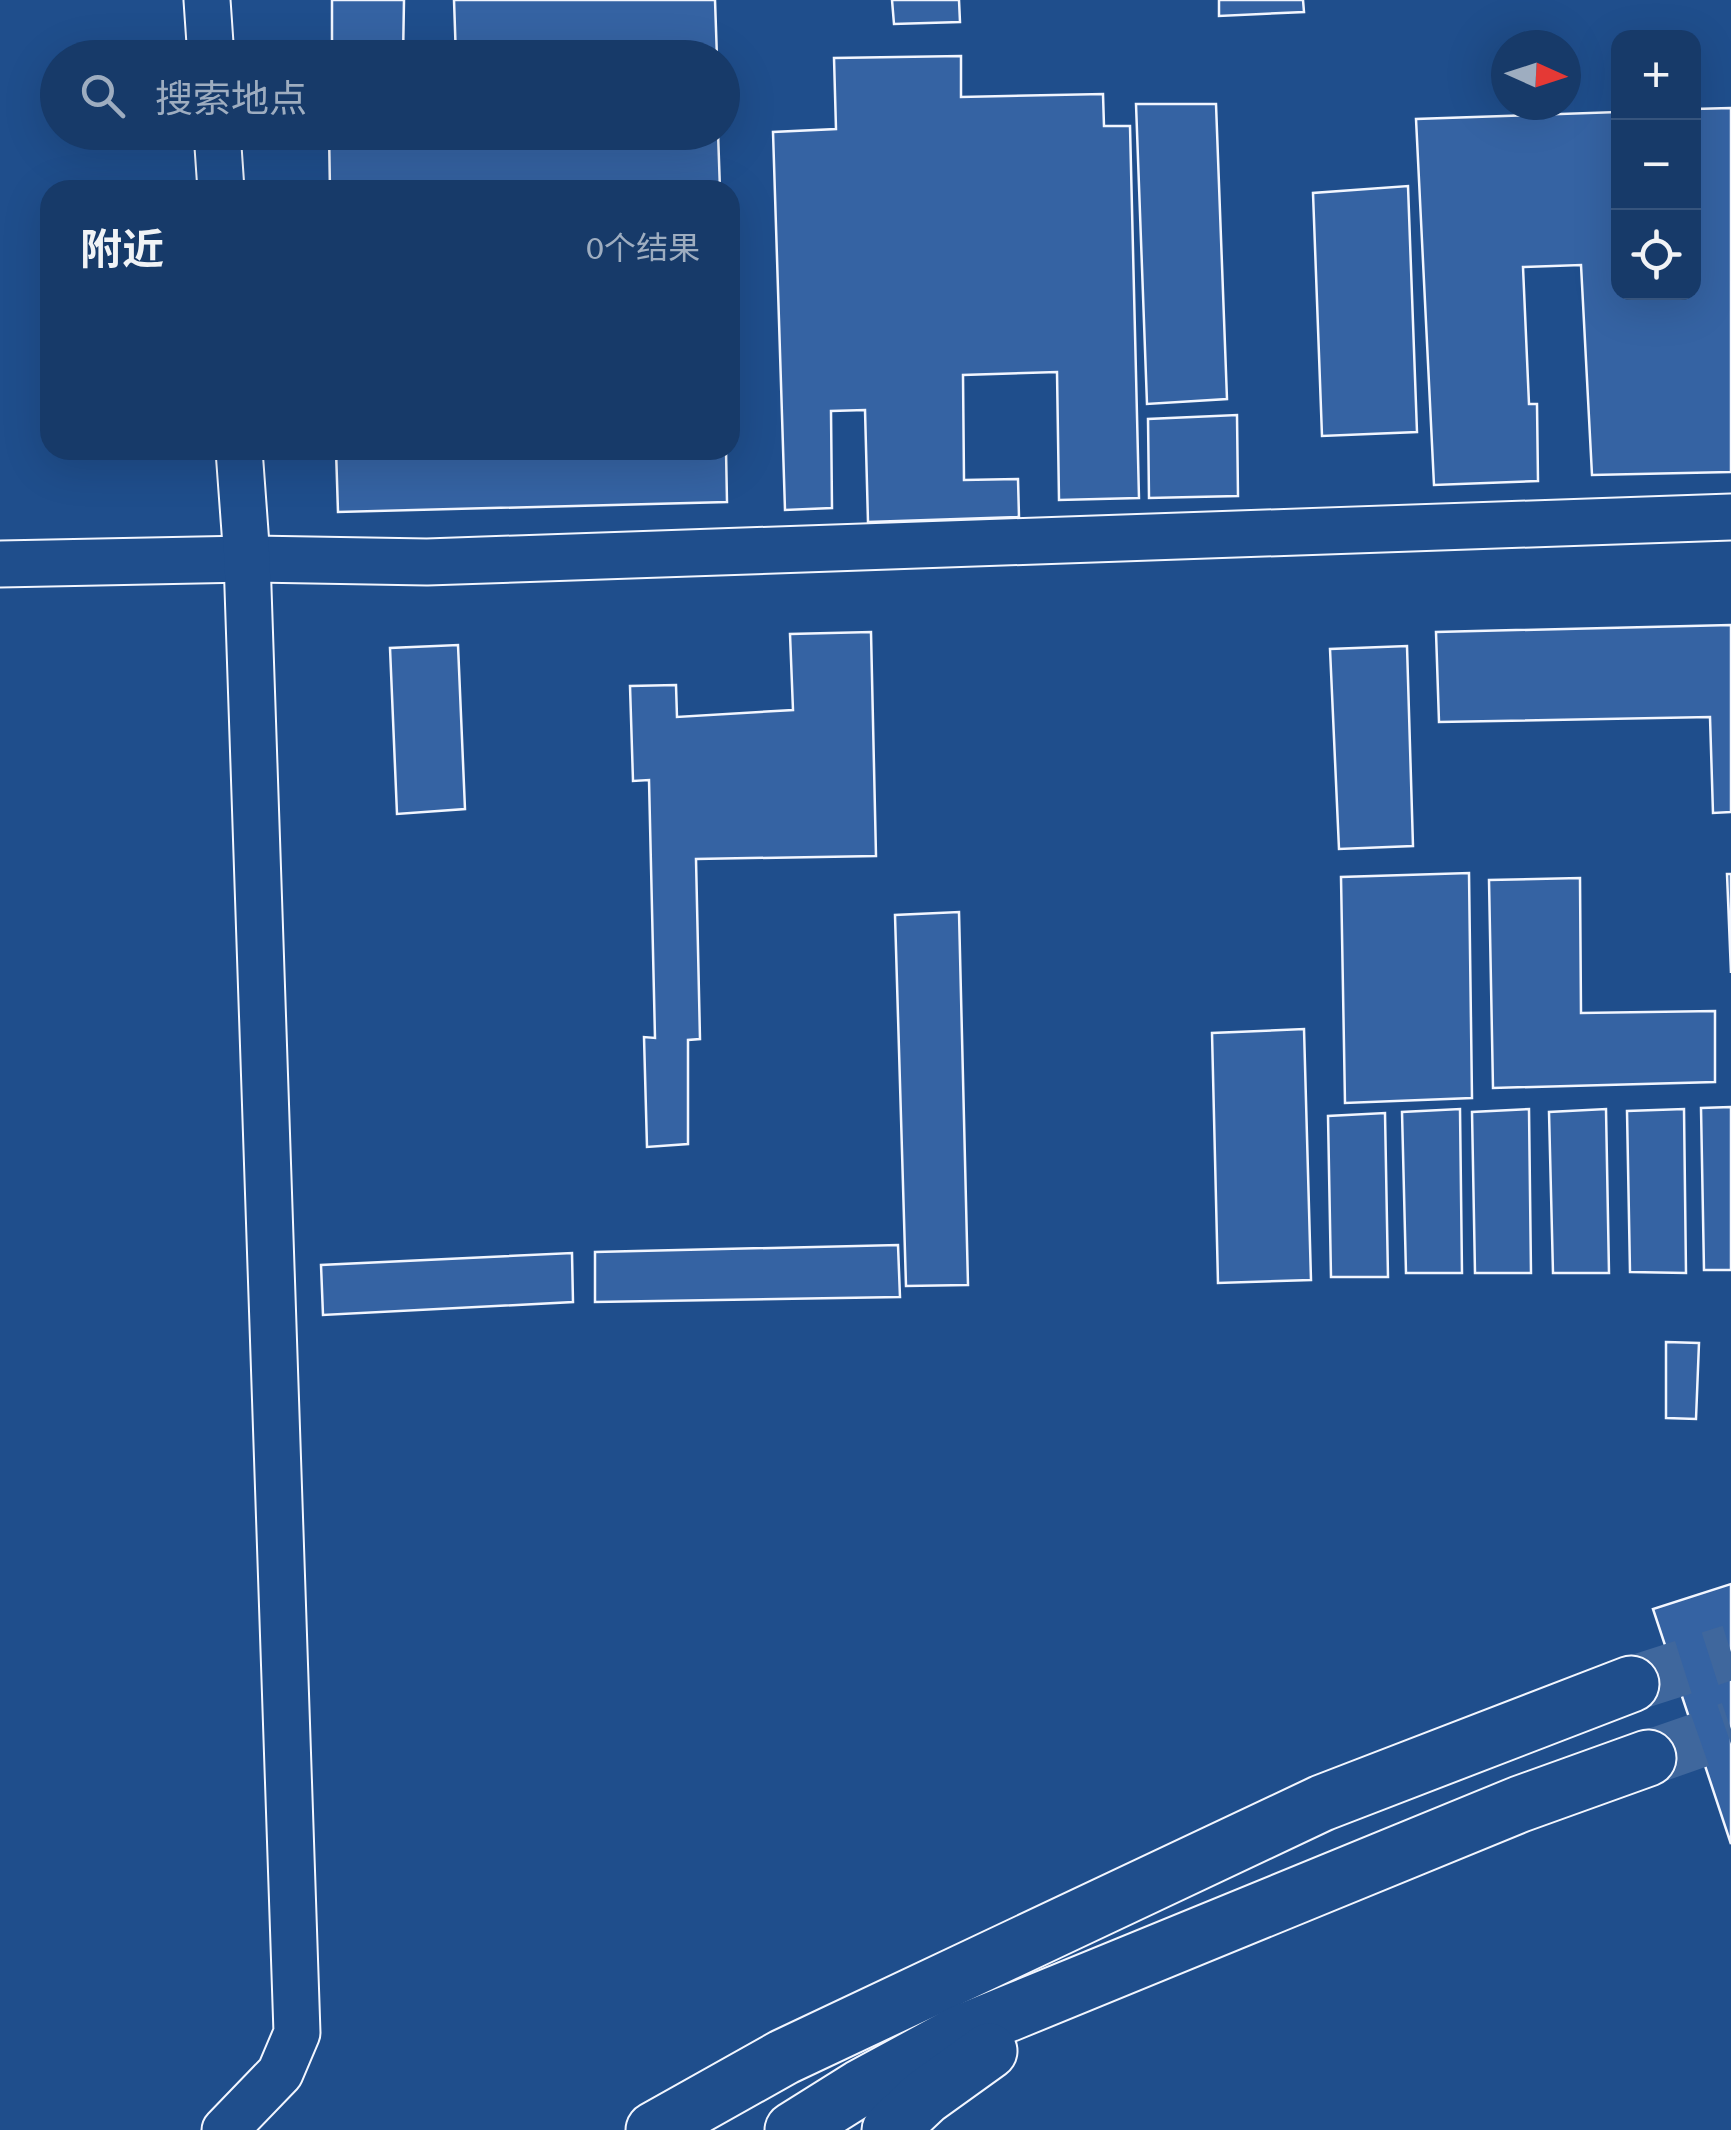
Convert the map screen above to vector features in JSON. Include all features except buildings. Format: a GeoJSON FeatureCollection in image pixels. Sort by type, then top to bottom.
{"type":"FeatureCollection","features":[{"type":"Feature","properties":{"kind":"highway"},"geometry":{"type":"LineString","coordinates":[[654,2130],[784,2057],[1322,1803],[1631,1684]]}},
{"type":"Feature","properties":{"kind":"highway"},"geometry":{"type":"LineString","coordinates":[[794,2130],[860,2088],[961,2033],[1520,1804],[1648,1758]]}},
{"type":"Feature","properties":{"kind":"highway"},"geometry":{"type":"LineString","coordinates":[[730,2130],[1063,1926]]}},
{"type":"Feature","properties":{"kind":"highway"},"geometry":{"type":"LineString","coordinates":[[890,2130],[925,2097],[1012,2035],[1123,1967]]}},
{"type":"Feature","properties":{"kind":"street"},"geometry":{"type":"LineString","coordinates":[[208,0],[211,40]]}},
{"type":"Feature","properties":{"kind":"street"},"geometry":{"type":"LineString","coordinates":[[218,150],[220,180]]}},
{"type":"Feature","properties":{"kind":"street"},"geometry":{"type":"LineString","coordinates":[[224,2130],[280,2072],[298,2033],[247,558],[240,460]]}},
{"type":"Feature","properties":{"kind":"street"},"geometry":{"type":"LineString","coordinates":[[0,564],[247,558],[427,562],[1731,517]]}},
{"type":"Feature","properties":{"kind":"tunnel"},"geometry":{"type":"LineString","coordinates":[[1631,1684],[1731,1652]]}},
{"type":"Feature","properties":{"kind":"tunnel"},"geometry":{"type":"LineString","coordinates":[[1648,1758],[1731,1729]]}}]}
